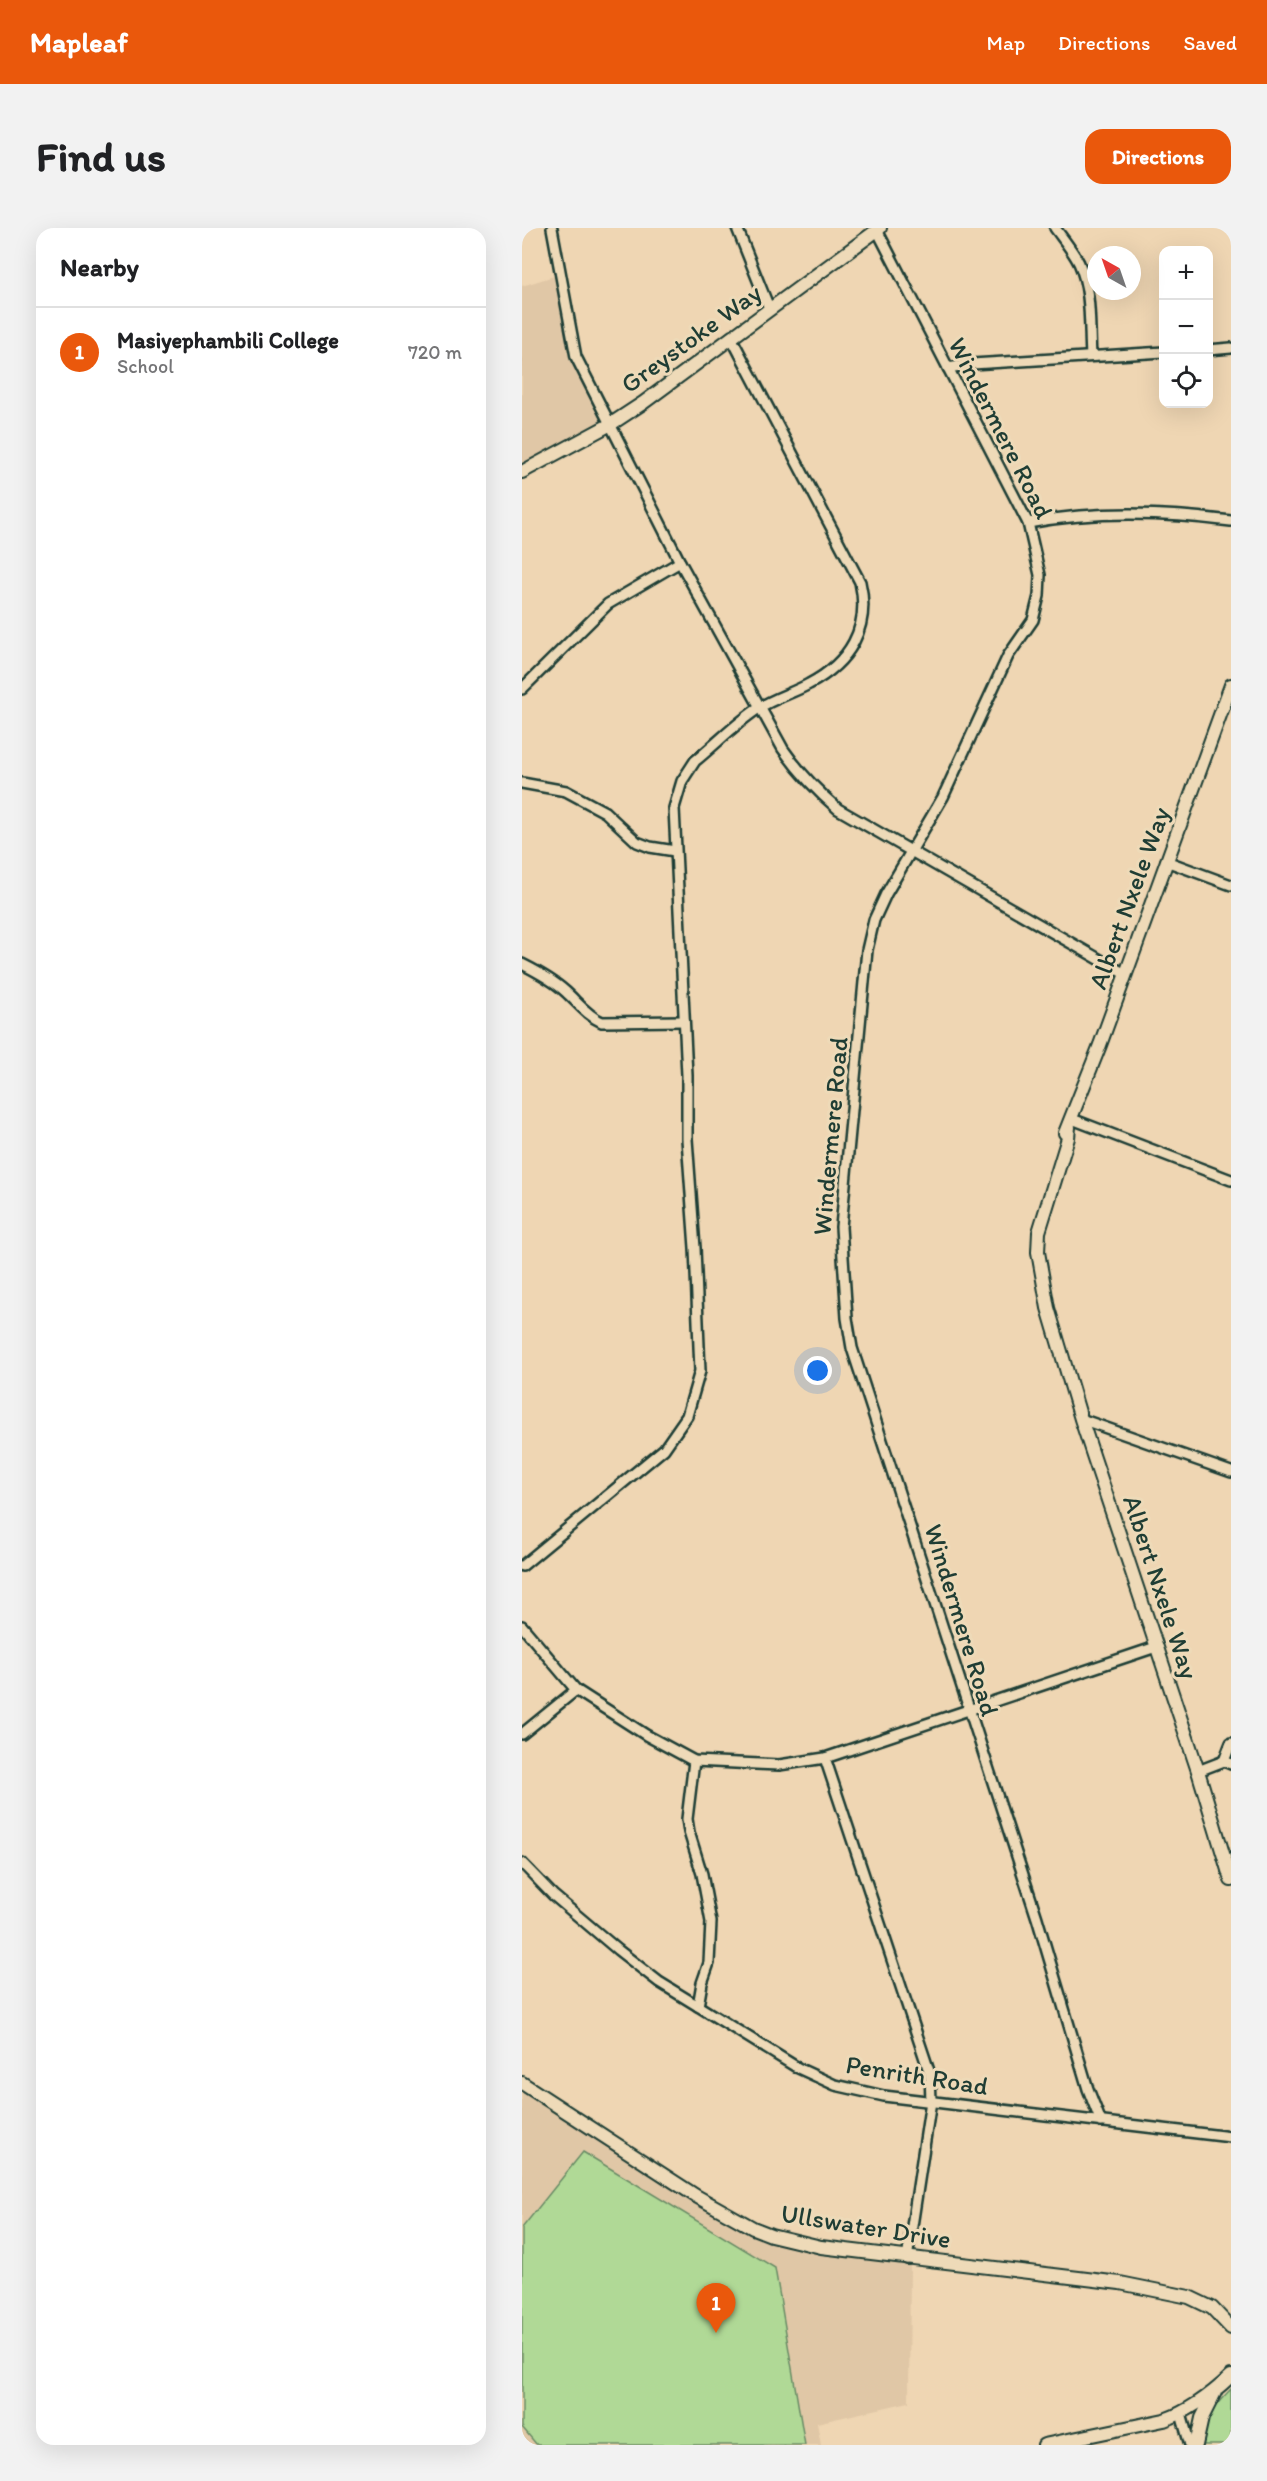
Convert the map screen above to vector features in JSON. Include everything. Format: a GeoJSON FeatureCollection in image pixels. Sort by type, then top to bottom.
{"type":"FeatureCollection","features":[{"type":"Feature","properties":{"kind":"main road","name":"Greystoke Way"},"geometry":{"type":"LineString","coordinates":[[522,472],[611,424],[879,229]]}},
{"type":"Feature","properties":{"kind":"main road","name":"Albert Nxele Way"},"geometry":{"type":"LineString","coordinates":[[1231,685],[1070,1123],[1063,1136],[1031,1252],[1040,1296],[1048,1308],[1081,1419],[1198,1771],[1231,1880]]}},
{"type":"Feature","properties":{"kind":"main road","name":"Ullswater Drive"},"geometry":{"type":"LineString","coordinates":[[522,2083],[696,2196],[753,2228],[795,2242],[907,2259],[1120,2283],[1189,2297],[1212,2308],[1231,2328]]}},
{"type":"Feature","properties":{"kind":"main road"},"geometry":{"type":"LineString","coordinates":[[1044,2445],[1164,2420],[1181,2414],[1215,2391],[1231,2376]]}},
{"type":"Feature","properties":{"kind":"main road"},"geometry":{"type":"LineString","coordinates":[[1196,2445],[1202,2418],[1215,2391]]}},
{"type":"Feature","properties":{"kind":"street"},"geometry":{"type":"LineString","coordinates":[[552,228],[576,357],[591,392],[611,424],[680,562],[783,750],[813,788],[838,809],[1125,974]]}},
{"type":"Feature","properties":{"kind":"street"},"geometry":{"type":"LineString","coordinates":[[737,228],[770,308]]}},
{"type":"Feature","properties":{"kind":"street"},"geometry":{"type":"LineString","coordinates":[[1055,228],[1078,262],[1085,278],[1088,291],[1091,356]]}},
{"type":"Feature","properties":{"kind":"street","name":"Windermere Road"},"geometry":{"type":"LineString","coordinates":[[879,229],[1028,523],[1040,575],[1039,596],[1033,620],[1008,656],[943,797],[886,894],[877,914],[867,950],[849,1154],[841,1209],[847,1318],[852,1348],[1037,1918],[1088,2089],[1101,2122]]}},
{"type":"Feature","properties":{"kind":"street"},"geometry":{"type":"LineString","coordinates":[[522,1566],[664,1449],[678,1433],[694,1398],[700,1371],[687,1139],[684,1021],[675,850],[674,808],[678,792],[687,771],[695,761],[760,708],[810,684],[833,668],[849,652],[856,640],[860,625],[863,595],[854,567],[731,337]]}},
{"type":"Feature","properties":{"kind":"street"},"geometry":{"type":"LineString","coordinates":[[1213,350],[1231,348]]}},
{"type":"Feature","properties":{"kind":"street"},"geometry":{"type":"LineString","coordinates":[[948,368],[972,364],[1159,352]]}},
{"type":"Feature","properties":{"kind":"street"},"geometry":{"type":"LineString","coordinates":[[1028,523],[1062,517],[1125,513],[1231,521]]}},
{"type":"Feature","properties":{"kind":"street"},"geometry":{"type":"LineString","coordinates":[[522,689],[608,604],[680,562]]}},
{"type":"Feature","properties":{"kind":"street"},"geometry":{"type":"LineString","coordinates":[[522,783],[566,791],[605,812],[637,842],[650,847],[675,850]]}},
{"type":"Feature","properties":{"kind":"street"},"geometry":{"type":"LineString","coordinates":[[1166,861],[1231,885]]}},
{"type":"Feature","properties":{"kind":"street"},"geometry":{"type":"LineString","coordinates":[[522,964],[541,973],[602,1023],[684,1021]]}},
{"type":"Feature","properties":{"kind":"street"},"geometry":{"type":"LineString","coordinates":[[1070,1123],[1231,1180]]}},
{"type":"Feature","properties":{"kind":"street"},"geometry":{"type":"LineString","coordinates":[[1081,1419],[1231,1472]]}},
{"type":"Feature","properties":{"kind":"street"},"geometry":{"type":"LineString","coordinates":[[522,1626],[576,1690],[646,1735],[694,1761],[779,1765],[825,1758],[1156,1647]]}},
{"type":"Feature","properties":{"kind":"street"},"geometry":{"type":"LineString","coordinates":[[522,1734],[576,1690]]}},
{"type":"Feature","properties":{"kind":"street"},"geometry":{"type":"LineString","coordinates":[[1198,1771],[1228,1762],[1231,1743]]}},
{"type":"Feature","properties":{"kind":"street"},"geometry":{"type":"LineString","coordinates":[[825,1758],[930,2074],[931,2102],[907,2259]]}},
{"type":"Feature","properties":{"kind":"street"},"geometry":{"type":"LineString","coordinates":[[694,1761],[687,1819],[702,1874],[711,1922],[709,1963],[702,1983],[698,2006]]}},
{"type":"Feature","properties":{"kind":"street","name":"Penrith Road"},"geometry":{"type":"LineString","coordinates":[[522,1863],[553,1894],[659,1982],[798,2068],[836,2085],[884,2096],[1231,2137]]}},
{"type":"Feature","properties":{"kind":"street"},"geometry":{"type":"LineString","coordinates":[[1181,2414],[1190,2445]]}},
{"type":"Feature","properties":{"kind":"shaded area"},"geometry":{"type":"Polygon","coordinates":[[[554,276],[572,360],[605,421],[522,465],[522,286],[554,276]]]}},
{"type":"Feature","properties":{"kind":"shaded area"},"geometry":{"type":"Polygon","coordinates":[[[522,2086],[770,2240],[795,2248],[910,2264],[909,2402],[817,2423],[821,2445],[522,2445],[522,2086]]]}},
{"type":"Feature","properties":{"kind":"green space"},"geometry":{"type":"Polygon","coordinates":[[[583,2152],[775,2268],[805,2445],[537,2445],[522,2427],[522,2228],[583,2152]]]}},
{"type":"Feature","properties":{"kind":"green space"},"geometry":{"type":"Polygon","coordinates":[[[1231,2389],[1231,2445],[1203,2445],[1207,2421],[1231,2389]]]}},
{"type":"Feature","properties":{"kind":"place","name":"Masiyephambili College"},"geometry":{"type":"Point","coordinates":[716,2333]}}]}
